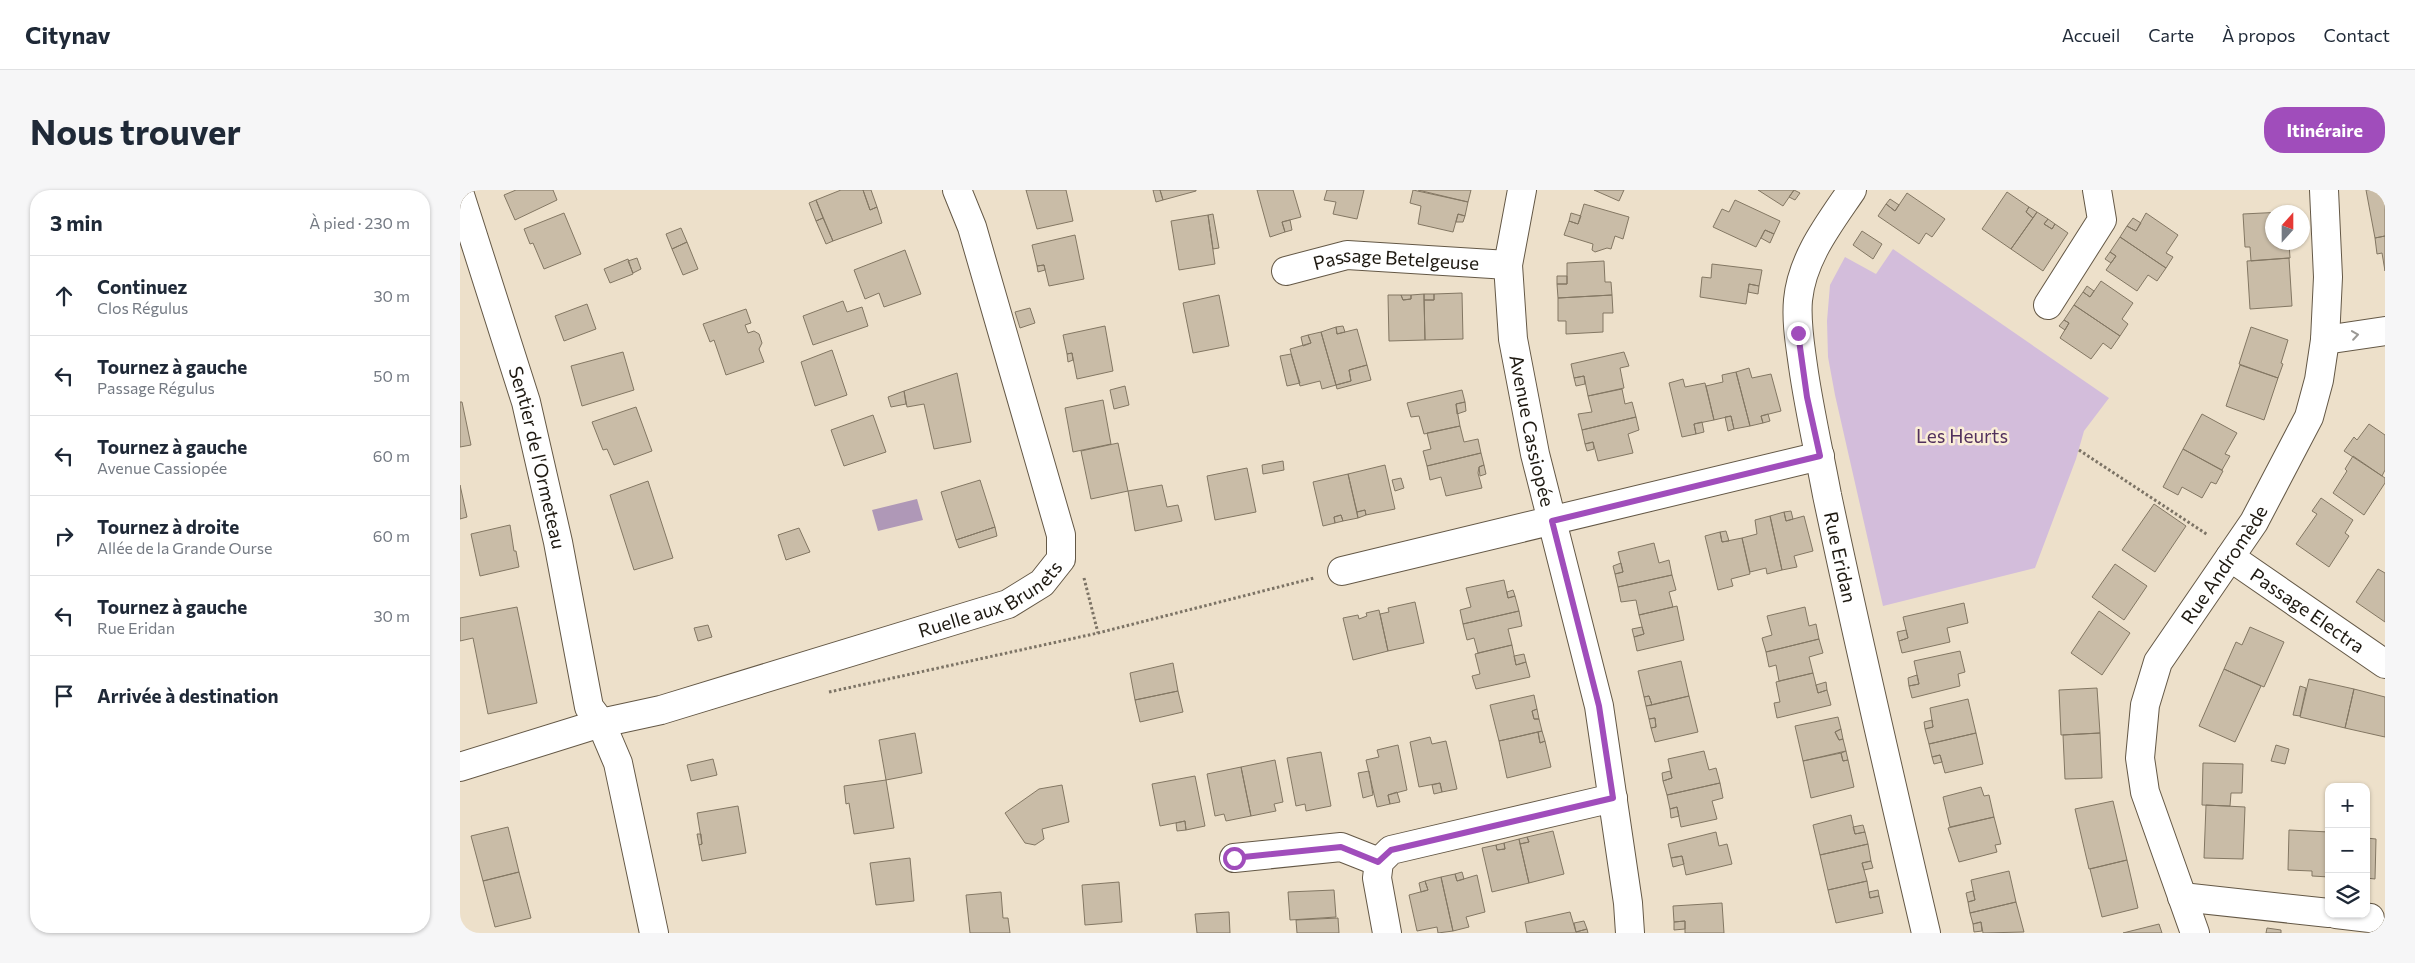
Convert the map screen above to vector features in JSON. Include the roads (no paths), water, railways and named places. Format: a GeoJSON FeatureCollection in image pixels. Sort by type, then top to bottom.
{"type":"FeatureCollection","features":[{"type":"Feature","properties":{"kind":"street","name":"Ruelle aux Brunets"},"geometry":{"type":"LineString","coordinates":[[460,767],[601,723],[661,710],[1008,604],[1042,583],[1061,559],[1061,535],[1052,498],[972,227],[957,190]]}},
{"type":"Feature","properties":{"kind":"street","name":"Avenue Cassiopée"},"geometry":{"type":"LineString","coordinates":[[1522,190],[1508,264],[1513,339],[1535,454],[1599,706],[1630,933]]}},
{"type":"Feature","properties":{"kind":"street","name":"Rue Eridan"},"geometry":{"type":"LineString","coordinates":[[1852,190],[1828,226],[1808,262],[1801,282],[1798,300],[1798,333],[1807,397],[1860,654],[1926,933]]}},
{"type":"Feature","properties":{"kind":"street"},"geometry":{"type":"LineString","coordinates":[[2048,305],[2102,220],[2097,190]]}},
{"type":"Feature","properties":{"kind":"street","name":"Rue Andromède"},"geometry":{"type":"LineString","coordinates":[[2195,933],[2145,792],[2140,758],[2145,705],[2150,682],[2158,662],[2254,522],[2309,417],[2319,380],[2325,340],[2328,277],[2324,190]]}},
{"type":"Feature","properties":{"kind":"street","name":"Sentier de l'Ormeteau"},"geometry":{"type":"LineString","coordinates":[[460,195],[526,402],[558,542],[589,707],[601,723],[618,764],[654,933]]}},
{"type":"Feature","properties":{"kind":"street","name":"Passage Betelgeuse"},"geometry":{"type":"LineString","coordinates":[[1286,271],[1348,255],[1508,264]]}},
{"type":"Feature","properties":{"kind":"street"},"geometry":{"type":"LineString","coordinates":[[2325,340],[2385,331]]}},
{"type":"Feature","properties":{"kind":"street"},"geometry":{"type":"LineString","coordinates":[[1342,571],[1820,456]]}},
{"type":"Feature","properties":{"kind":"street","name":"Passage Electra"},"geometry":{"type":"LineString","coordinates":[[2231,555],[2385,664]]}},
{"type":"Feature","properties":{"kind":"street"},"geometry":{"type":"LineString","coordinates":[[1387,933],[1377,878],[1378,862],[1391,850],[1613,798]]}},
{"type":"Feature","properties":{"kind":"street"},"geometry":{"type":"LineString","coordinates":[[1234,858],[1341,847],[1378,862]]}},
{"type":"Feature","properties":{"kind":"street"},"geometry":{"type":"LineString","coordinates":[[2182,897],[2325,914]]}},
{"type":"Feature","properties":{"kind":"park label","name":"Les Heurts"},"geometry":{"type":"Point","coordinates":[1962,436]}}]}
